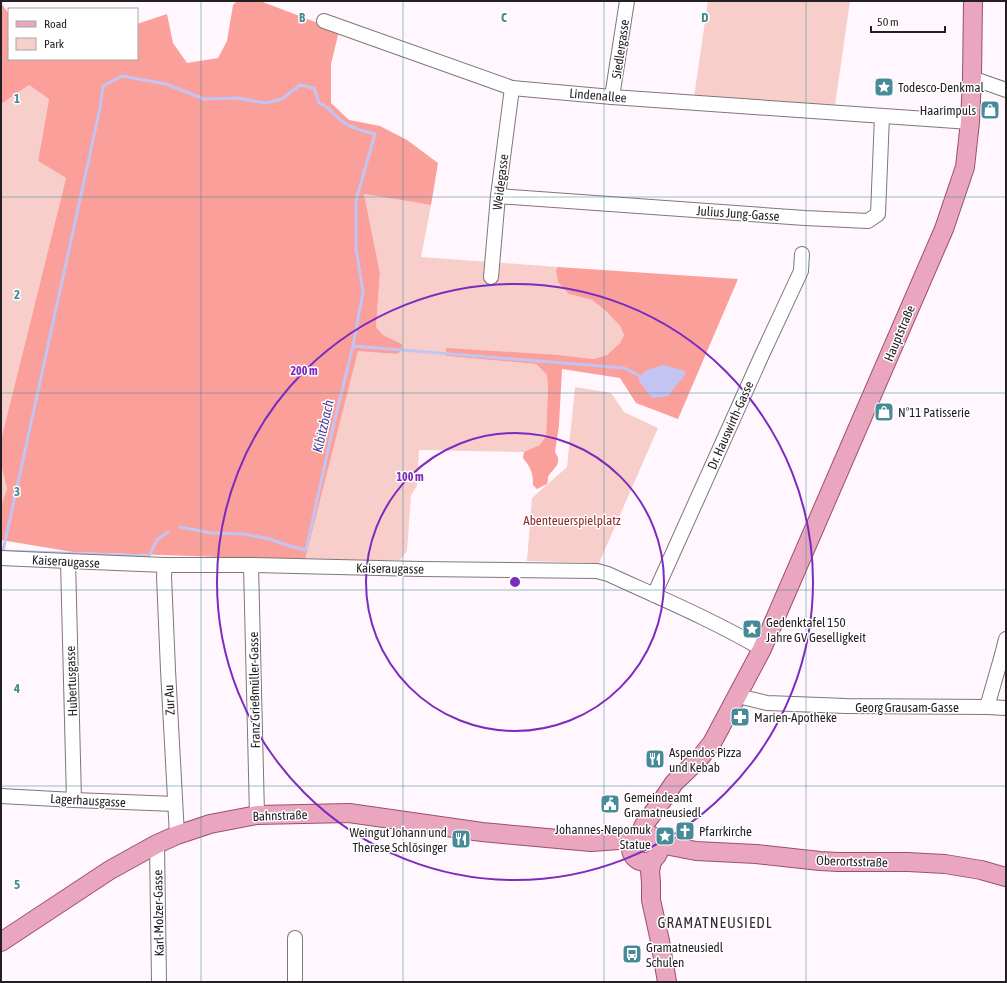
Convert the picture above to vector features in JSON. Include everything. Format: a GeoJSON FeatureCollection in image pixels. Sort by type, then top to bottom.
{"type":"FeatureCollection","features":[{"type":"Feature","properties":{"kind":"main road","name":"Hauptstraße"},"geometry":{"type":"LineString","coordinates":[[645,848],[654,828],[661,802],[674,783],[699,759],[712,743],[762,649],[944,228],[965,167],[970,122],[973,1]]}},
{"type":"Feature","properties":{"kind":"main road","name":"Bahnstraße"},"geometry":{"type":"LineString","coordinates":[[1,942],[110,870],[157,844],[177,835],[210,824],[257,815],[349,814],[482,832],[645,848]]}},
{"type":"Feature","properties":{"kind":"main road","name":"Oberortsstraße"},"geometry":{"type":"LineString","coordinates":[[645,848],[684,853],[696,850],[838,862],[908,862],[946,864],[981,870],[1006,877]]}},
{"type":"Feature","properties":{"kind":"main road"},"geometry":{"type":"LineString","coordinates":[[645,848],[645,883],[651,900],[667,982]]}},
{"type":"Feature","properties":{"kind":"street","name":"Siedlergasse"},"geometry":{"type":"LineString","coordinates":[[612,97],[627,1]]}},
{"type":"Feature","properties":{"kind":"street","name":"Lindenallee"},"geometry":{"type":"LineString","coordinates":[[324,21],[512,88],[612,97],[970,122]]}},
{"type":"Feature","properties":{"kind":"street"},"geometry":{"type":"LineString","coordinates":[[972,78],[1006,90]]}},
{"type":"Feature","properties":{"kind":"street","name":"Weidegasse"},"geometry":{"type":"LineString","coordinates":[[491,277],[498,196],[512,88]]}},
{"type":"Feature","properties":{"kind":"street","name":"Julius Jung-Gasse"},"geometry":{"type":"LineString","coordinates":[[498,196],[868,221],[878,214],[882,116]]}},
{"type":"Feature","properties":{"kind":"street","name":"Dr. Hauswirth-Gasse"},"geometry":{"type":"LineString","coordinates":[[654,595],[754,372],[801,272],[802,254]]}},
{"type":"Feature","properties":{"kind":"street","name":"Kaiseraugasse"},"geometry":{"type":"LineString","coordinates":[[1,558],[165,564],[597,571],[608,574],[654,595],[734,633],[762,649]]}},
{"type":"Feature","properties":{"kind":"street","name":"Hubertusgasse"},"geometry":{"type":"LineString","coordinates":[[68,561],[74,800]]}},
{"type":"Feature","properties":{"kind":"street","name":"Zur Au"},"geometry":{"type":"LineString","coordinates":[[165,564],[164,576],[168,670],[177,835]]}},
{"type":"Feature","properties":{"kind":"street","name":"Franz Grießmüller-Gasse"},"geometry":{"type":"LineString","coordinates":[[251,565],[257,815]]}},
{"type":"Feature","properties":{"kind":"street"},"geometry":{"type":"LineString","coordinates":[[988,707],[1004,658],[1006,639]]}},
{"type":"Feature","properties":{"kind":"street","name":"Georg Grausam-Gasse"},"geometry":{"type":"LineString","coordinates":[[738,696],[767,703],[846,706],[1006,708]]}},
{"type":"Feature","properties":{"kind":"street","name":"Lagerhausgasse"},"geometry":{"type":"LineString","coordinates":[[1,796],[175,804]]}},
{"type":"Feature","properties":{"kind":"street","name":"Karl-Molzer-Gasse"},"geometry":{"type":"LineString","coordinates":[[157,844],[159,982]]}},
{"type":"Feature","properties":{"kind":"street"},"geometry":{"type":"LineString","coordinates":[[295,938],[295,982]]}},
{"type":"Feature","properties":{"kind":"green space"},"geometry":{"type":"Polygon","coordinates":[[[708,1],[850,1],[835,105],[694,97],[708,1]]]}},
{"type":"Feature","properties":{"kind":"green space"},"geometry":{"type":"Polygon","coordinates":[[[29,85],[49,99],[38,161],[66,178],[1,440],[1,104],[29,85]]]}},
{"type":"Feature","properties":{"kind":"green space"},"geometry":{"type":"Polygon","coordinates":[[[364,194],[431,205],[421,257],[558,267],[556,270],[569,294],[592,300],[606,311],[620,326],[624,335],[620,343],[607,355],[593,359],[559,355],[447,356],[536,364],[547,375],[548,388],[546,436],[541,445],[524,452],[419,450],[417,486],[411,495],[407,551],[400,560],[305,560],[358,350],[397,354],[402,344],[383,335],[376,327],[380,273],[364,194]]]}},
{"type":"Feature","properties":{"kind":"green space","name":"Abenteuerspielplatz"},"geometry":{"type":"Polygon","coordinates":[[[575,387],[611,393],[624,412],[658,428],[599,563],[527,561],[532,498],[567,467],[575,387]]]}},
{"type":"Feature","properties":{"kind":"green space"},"geometry":{"type":"Polygon","coordinates":[[[1,465],[7,489],[1,505],[1,465]]]}},
{"type":"Feature","properties":{"kind":"shaded area"},"geometry":{"type":"Polygon","coordinates":[[[237,1],[260,1],[339,31],[331,64],[331,103],[349,120],[380,126],[407,140],[438,163],[431,205],[364,194],[380,273],[376,327],[383,335],[402,344],[402,350],[397,354],[358,351],[305,560],[73,552],[1,540],[1,505],[7,489],[1,465],[1,440],[66,178],[38,161],[49,99],[29,85],[1,104],[1,3],[8,13],[8,60],[138,60],[138,24],[167,14],[173,43],[187,63],[218,58],[227,41],[233,5],[237,1]]]}},
{"type":"Feature","properties":{"kind":"shaded area"},"geometry":{"type":"Polygon","coordinates":[[[558,267],[738,279],[678,419],[636,403],[620,378],[562,369],[559,425],[555,452],[558,463],[548,477],[547,484],[537,489],[533,485],[531,470],[523,458],[524,452],[540,445],[546,436],[548,388],[547,375],[536,364],[446,356],[446,348],[559,355],[593,359],[607,355],[620,343],[624,335],[620,326],[606,311],[592,300],[569,294],[558,282],[556,270],[558,267]]]}},
{"type":"Feature","properties":{"kind":"water"},"geometry":{"type":"Polygon","coordinates":[[[662,365],[686,372],[668,396],[653,398],[638,379],[645,371],[662,365]]]}},
{"type":"Feature","properties":{"kind":"waterway"},"geometry":{"type":"LineString","coordinates":[[3,551],[100,108],[103,86],[122,76],[166,84],[204,99],[237,98],[265,103],[282,99],[300,85],[314,88],[319,103],[329,109],[349,126],[375,134],[356,200],[356,248],[363,292],[353,346]]}},
{"type":"Feature","properties":{"kind":"waterway","name":"Kibitzbach"},"geometry":{"type":"LineString","coordinates":[[180,527],[211,533],[244,534],[270,539],[306,550],[334,423],[353,346],[624,368],[640,376]]}},
{"type":"Feature","properties":{"kind":"waterway","name":"Kibitzbach"},"geometry":{"type":"LineString","coordinates":[[1,551],[149,556],[157,540],[168,532]]}},
{"type":"Feature","properties":{"kind":"place","name":"Todesco-Denkmal"},"geometry":{"type":"Point","coordinates":[884,87]}},
{"type":"Feature","properties":{"kind":"place","name":"Haarimpuls"},"geometry":{"type":"Point","coordinates":[990,110]}},
{"type":"Feature","properties":{"kind":"place","name":"N°11 Patisserie"},"geometry":{"type":"Point","coordinates":[884,412]}},
{"type":"Feature","properties":{"kind":"place","name":"Gedenktafel 150 Jahre GV Geselligkeit"},"geometry":{"type":"Point","coordinates":[752,629]}},
{"type":"Feature","properties":{"kind":"place","name":"Marien-Apotheke"},"geometry":{"type":"Point","coordinates":[740,717]}},
{"type":"Feature","properties":{"kind":"place","name":"Aspendos Pizza und Kebab"},"geometry":{"type":"Point","coordinates":[655,759]}},
{"type":"Feature","properties":{"kind":"place","name":"Gemeindeamt Gramatneusiedl"},"geometry":{"type":"Point","coordinates":[610,804]}},
{"type":"Feature","properties":{"kind":"place","name":"Pfarrkirche"},"geometry":{"type":"Point","coordinates":[685,831]}},
{"type":"Feature","properties":{"kind":"place","name":"Johannes-Nepomuk Statue"},"geometry":{"type":"Point","coordinates":[665,836]}},
{"type":"Feature","properties":{"kind":"place","name":"Weingut Johann und Therese Schlösinger"},"geometry":{"type":"Point","coordinates":[461,839]}},
{"type":"Feature","properties":{"kind":"place","name":"Gramatneusiedl Schulen"},"geometry":{"type":"Point","coordinates":[632,954]}},
{"type":"Feature","properties":{"kind":"district","name":"GRAMATNEUSIEDL"},"geometry":{"type":"Point","coordinates":[715,923]}}]}
